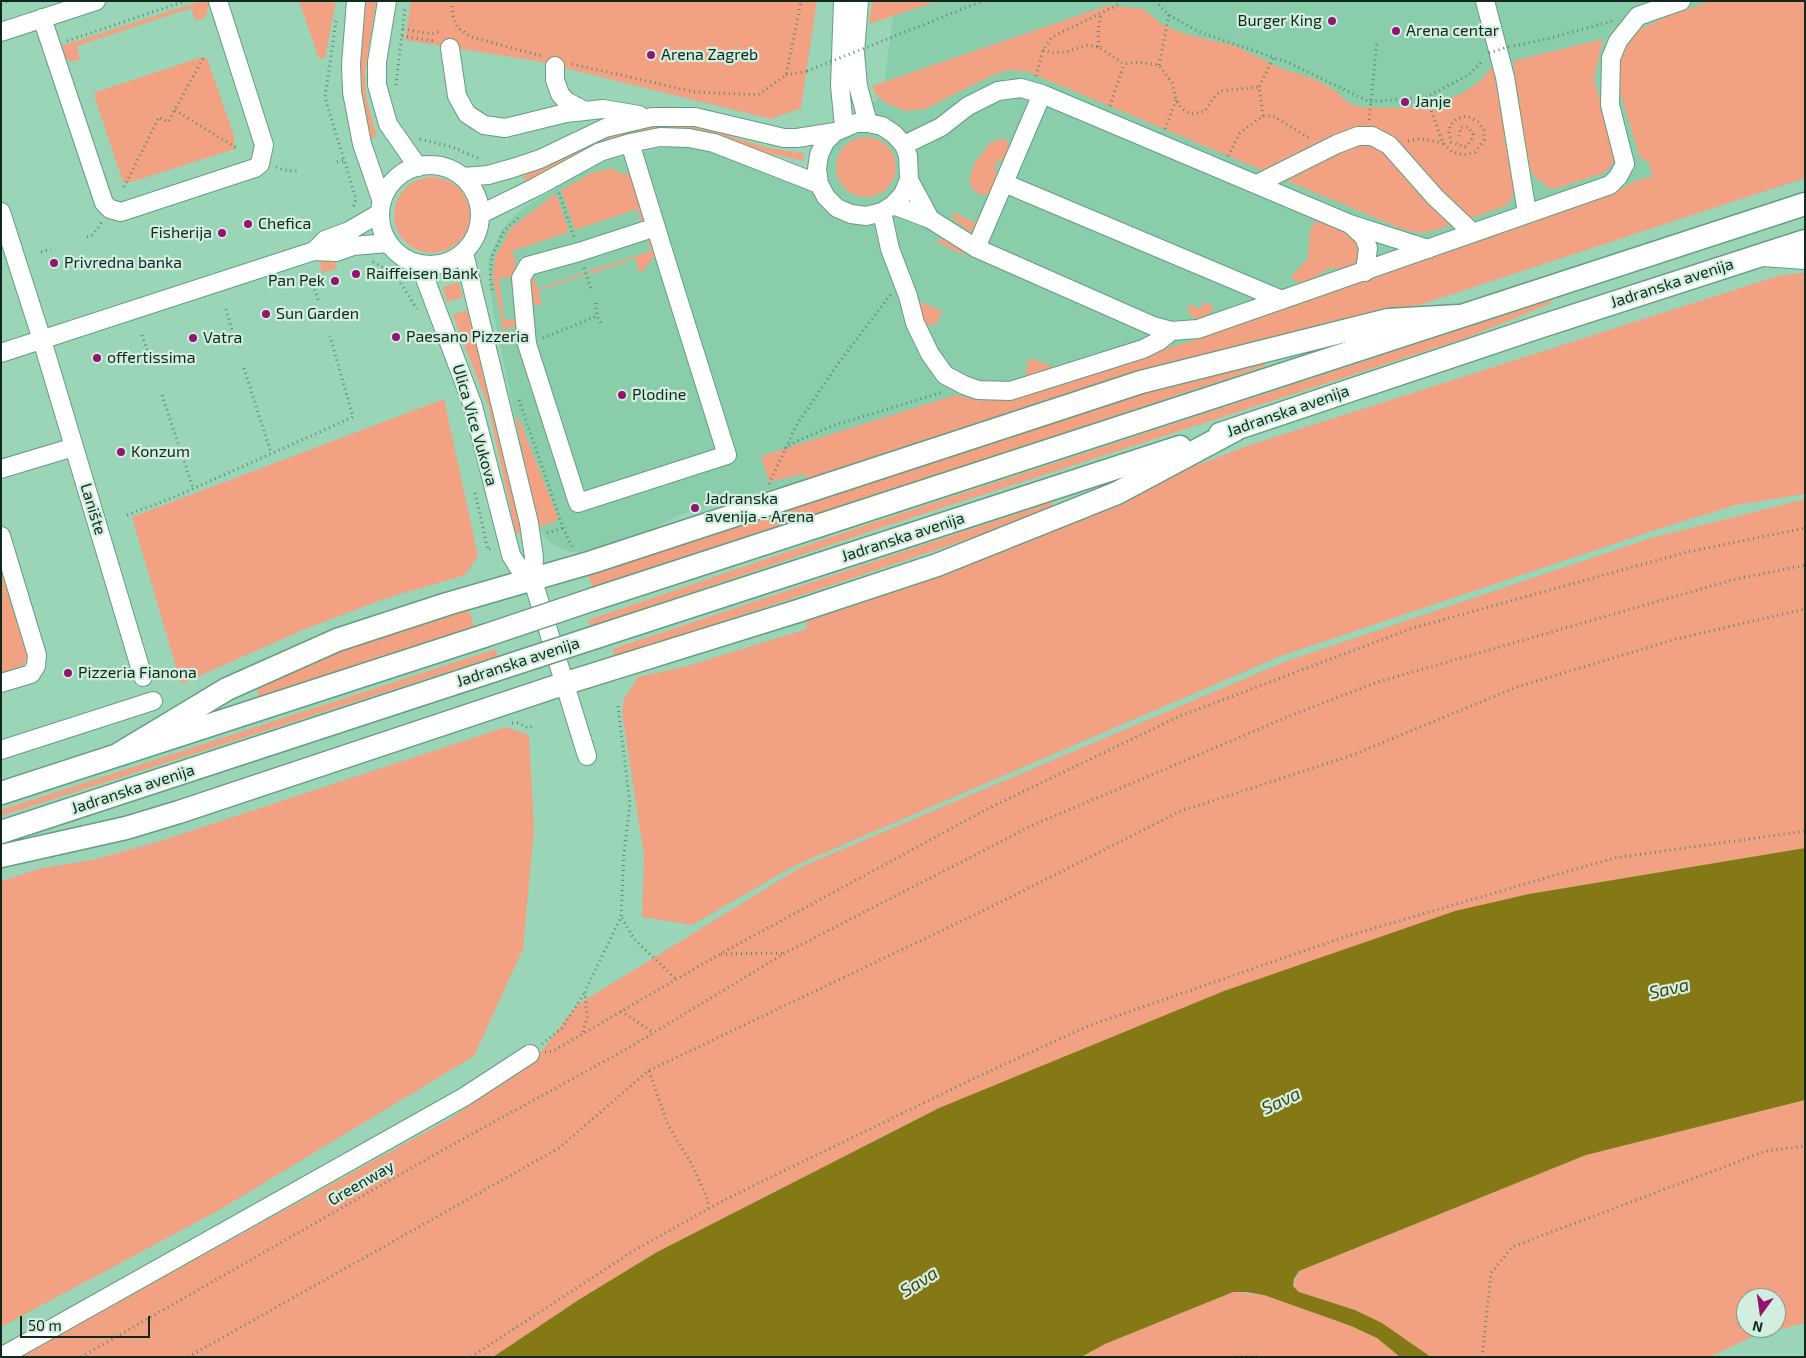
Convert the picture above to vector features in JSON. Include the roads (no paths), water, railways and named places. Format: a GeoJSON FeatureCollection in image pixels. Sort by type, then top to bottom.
{"type":"FeatureCollection","features":[{"type":"Feature","properties":{"kind":"main road"},"geometry":{"type":"LineString","coordinates":[[1,793],[1805,204]]}},
{"type":"Feature","properties":{"kind":"main road","name":"Jadranska avenija"},"geometry":{"type":"LineString","coordinates":[[1,832],[1235,430],[1539,326],[1805,241]]}},
{"type":"Feature","properties":{"kind":"main road"},"geometry":{"type":"LineString","coordinates":[[118,754],[227,689],[337,640],[447,604],[533,580],[1142,382],[1388,320],[1458,316]]}},
{"type":"Feature","properties":{"kind":"main road"},"geometry":{"type":"LineString","coordinates":[[1,856],[126,828],[179,812],[563,684],[798,611],[937,564],[1118,493],[1235,430]]}},
{"type":"Feature","properties":{"kind":"street"},"geometry":{"type":"LineString","coordinates":[[42,18],[104,203],[110,209],[121,212],[255,168],[260,164],[264,145],[218,1]]}},
{"type":"Feature","properties":{"kind":"street"},"geometry":{"type":"LineString","coordinates":[[314,251],[325,240],[349,232],[380,206],[386,190],[402,174],[418,167],[442,166],[463,177],[475,191],[481,214],[479,231],[472,244],[464,253],[452,262],[438,266],[420,265],[399,256],[388,243],[382,231],[380,206],[362,144],[352,92],[351,64],[356,1]]}},
{"type":"Feature","properties":{"kind":"street"},"geometry":{"type":"LineString","coordinates":[[387,1],[377,62],[377,85],[388,124],[418,167]]}},
{"type":"Feature","properties":{"kind":"street"},"geometry":{"type":"LineString","coordinates":[[450,48],[453,80],[457,96],[467,114],[484,125],[505,128],[566,113],[603,109],[652,117],[695,117],[784,138],[806,139],[839,129],[868,122],[882,126],[894,134],[904,145],[910,168],[909,180],[903,194],[888,208],[866,216],[851,214],[837,208],[826,197],[819,184],[817,170],[819,155],[825,142],[839,129],[843,1]]}},
{"type":"Feature","properties":{"kind":"street"},"geometry":{"type":"LineString","coordinates":[[859,1],[855,53],[858,86],[868,122]]}},
{"type":"Feature","properties":{"kind":"street"},"geometry":{"type":"LineString","coordinates":[[1485,1],[1505,77],[1527,213]]}},
{"type":"Feature","properties":{"kind":"street"},"geometry":{"type":"LineString","coordinates":[[888,208],[930,219],[976,248],[1130,316],[1172,331],[1198,329],[1610,185],[1618,177],[1625,164],[1610,105],[1611,58],[1618,41],[1638,16],[1681,1]]}},
{"type":"Feature","properties":{"kind":"street"},"geometry":{"type":"LineString","coordinates":[[1,32],[94,2]]}},
{"type":"Feature","properties":{"kind":"street"},"geometry":{"type":"LineString","coordinates":[[559,62],[555,80],[560,94],[566,101],[585,111]]}},
{"type":"Feature","properties":{"kind":"street"},"geometry":{"type":"LineString","coordinates":[[904,145],[941,127],[968,106],[998,91],[1020,88],[1042,94],[1350,224],[1428,250]]}},
{"type":"Feature","properties":{"kind":"street"},"geometry":{"type":"LineString","coordinates":[[976,248],[1042,94]]}},
{"type":"Feature","properties":{"kind":"street"},"geometry":{"type":"LineString","coordinates":[[463,177],[488,175],[514,168],[540,159],[600,130],[652,117]]}},
{"type":"Feature","properties":{"kind":"street"},"geometry":{"type":"LineString","coordinates":[[1258,184],[1337,144],[1358,136],[1372,136],[1389,145],[1435,197],[1473,233]]}},
{"type":"Feature","properties":{"kind":"street"},"geometry":{"type":"LineString","coordinates":[[481,214],[600,152],[630,143],[667,137],[700,140],[732,150],[819,184]]}},
{"type":"Feature","properties":{"kind":"street"},"geometry":{"type":"LineString","coordinates":[[630,143],[727,455],[578,502],[527,344],[521,278],[528,266],[656,227]]}},
{"type":"Feature","properties":{"kind":"street"},"geometry":{"type":"LineString","coordinates":[[909,180],[930,219]]}},
{"type":"Feature","properties":{"kind":"street"},"geometry":{"type":"LineString","coordinates":[[1004,183],[1282,300]]}},
{"type":"Feature","properties":{"kind":"street"},"geometry":{"type":"LineString","coordinates":[[888,208],[890,248],[919,331],[930,354],[945,375],[964,385],[987,391],[1010,391],[1143,349],[1159,341],[1172,331]]}},
{"type":"Feature","properties":{"kind":"street","name":"Lanište"},"geometry":{"type":"LineString","coordinates":[[1,212],[42,340],[143,677]]}},
{"type":"Feature","properties":{"kind":"street"},"geometry":{"type":"LineString","coordinates":[[1350,224],[1364,237],[1368,248],[1365,272]]}},
{"type":"Feature","properties":{"kind":"street"},"geometry":{"type":"LineString","coordinates":[[1,353],[314,251],[336,252],[354,246],[388,243]]}},
{"type":"Feature","properties":{"kind":"street","name":"Ulica Vice Vukova"},"geometry":{"type":"LineString","coordinates":[[464,253],[532,537],[533,580],[563,684],[587,756]]}},
{"type":"Feature","properties":{"kind":"street"},"geometry":{"type":"LineString","coordinates":[[1755,257],[1805,260]]}},
{"type":"Feature","properties":{"kind":"street","name":"Ulica Vice Vukova"},"geometry":{"type":"LineString","coordinates":[[420,265],[473,406],[511,555],[522,573],[533,580]]}},
{"type":"Feature","properties":{"kind":"street"},"geometry":{"type":"LineString","coordinates":[[1,470],[74,447]]}},
{"type":"Feature","properties":{"kind":"street"},"geometry":{"type":"LineString","coordinates":[[1,536],[37,655],[36,666],[31,674],[1,683]]}},
{"type":"Feature","properties":{"kind":"street"},"geometry":{"type":"LineString","coordinates":[[1,750],[153,702]]}},
{"type":"Feature","properties":{"kind":"street"},"geometry":{"type":"LineString","coordinates":[[1,1357],[447,1107],[530,1054]]}},
{"type":"Feature","properties":{"kind":"water","name":"Sava"},"geometry":{"type":"Polygon","coordinates":[[[1805,848],[1805,1100],[1586,1155],[1299,1271],[1294,1279],[1293,1286],[1299,1292],[1355,1310],[1382,1323],[1431,1357],[1400,1357],[1377,1338],[1351,1326],[1264,1295],[1233,1292],[1105,1344],[1081,1357],[493,1357],[580,1299],[657,1252],[939,1108],[1224,991],[1455,911],[1529,894],[1805,848]]]}},
{"type":"Feature","properties":{"kind":"place","name":"Burger King"},"geometry":{"type":"Point","coordinates":[1332,21]}},
{"type":"Feature","properties":{"kind":"place","name":"Arena centar"},"geometry":{"type":"Point","coordinates":[1396,31]}},
{"type":"Feature","properties":{"kind":"place","name":"Arena Zagreb"},"geometry":{"type":"Point","coordinates":[651,55]}},
{"type":"Feature","properties":{"kind":"place","name":"Janje"},"geometry":{"type":"Point","coordinates":[1405,102]}},
{"type":"Feature","properties":{"kind":"place","name":"Chefica"},"geometry":{"type":"Point","coordinates":[248,224]}},
{"type":"Feature","properties":{"kind":"place","name":"Fisherija"},"geometry":{"type":"Point","coordinates":[222,233]}},
{"type":"Feature","properties":{"kind":"place","name":"Privredna banka"},"geometry":{"type":"Point","coordinates":[54,263]}},
{"type":"Feature","properties":{"kind":"place","name":"Raiffeisen Bank"},"geometry":{"type":"Point","coordinates":[356,274]}},
{"type":"Feature","properties":{"kind":"place","name":"Pan Pek"},"geometry":{"type":"Point","coordinates":[335,281]}},
{"type":"Feature","properties":{"kind":"place","name":"Sun Garden"},"geometry":{"type":"Point","coordinates":[266,314]}},
{"type":"Feature","properties":{"kind":"place","name":"Paesano Pizzeria"},"geometry":{"type":"Point","coordinates":[396,337]}},
{"type":"Feature","properties":{"kind":"place","name":"Vatra"},"geometry":{"type":"Point","coordinates":[193,338]}},
{"type":"Feature","properties":{"kind":"place","name":"offertissima"},"geometry":{"type":"Point","coordinates":[97,358]}},
{"type":"Feature","properties":{"kind":"place","name":"Plodine"},"geometry":{"type":"Point","coordinates":[622,395]}},
{"type":"Feature","properties":{"kind":"place","name":"Konzum"},"geometry":{"type":"Point","coordinates":[121,452]}},
{"type":"Feature","properties":{"kind":"place","name":"Jadranska avenija - Arena"},"geometry":{"type":"Point","coordinates":[695,508]}},
{"type":"Feature","properties":{"kind":"place","name":"Pizzeria Fianona"},"geometry":{"type":"Point","coordinates":[68,673]}}]}
